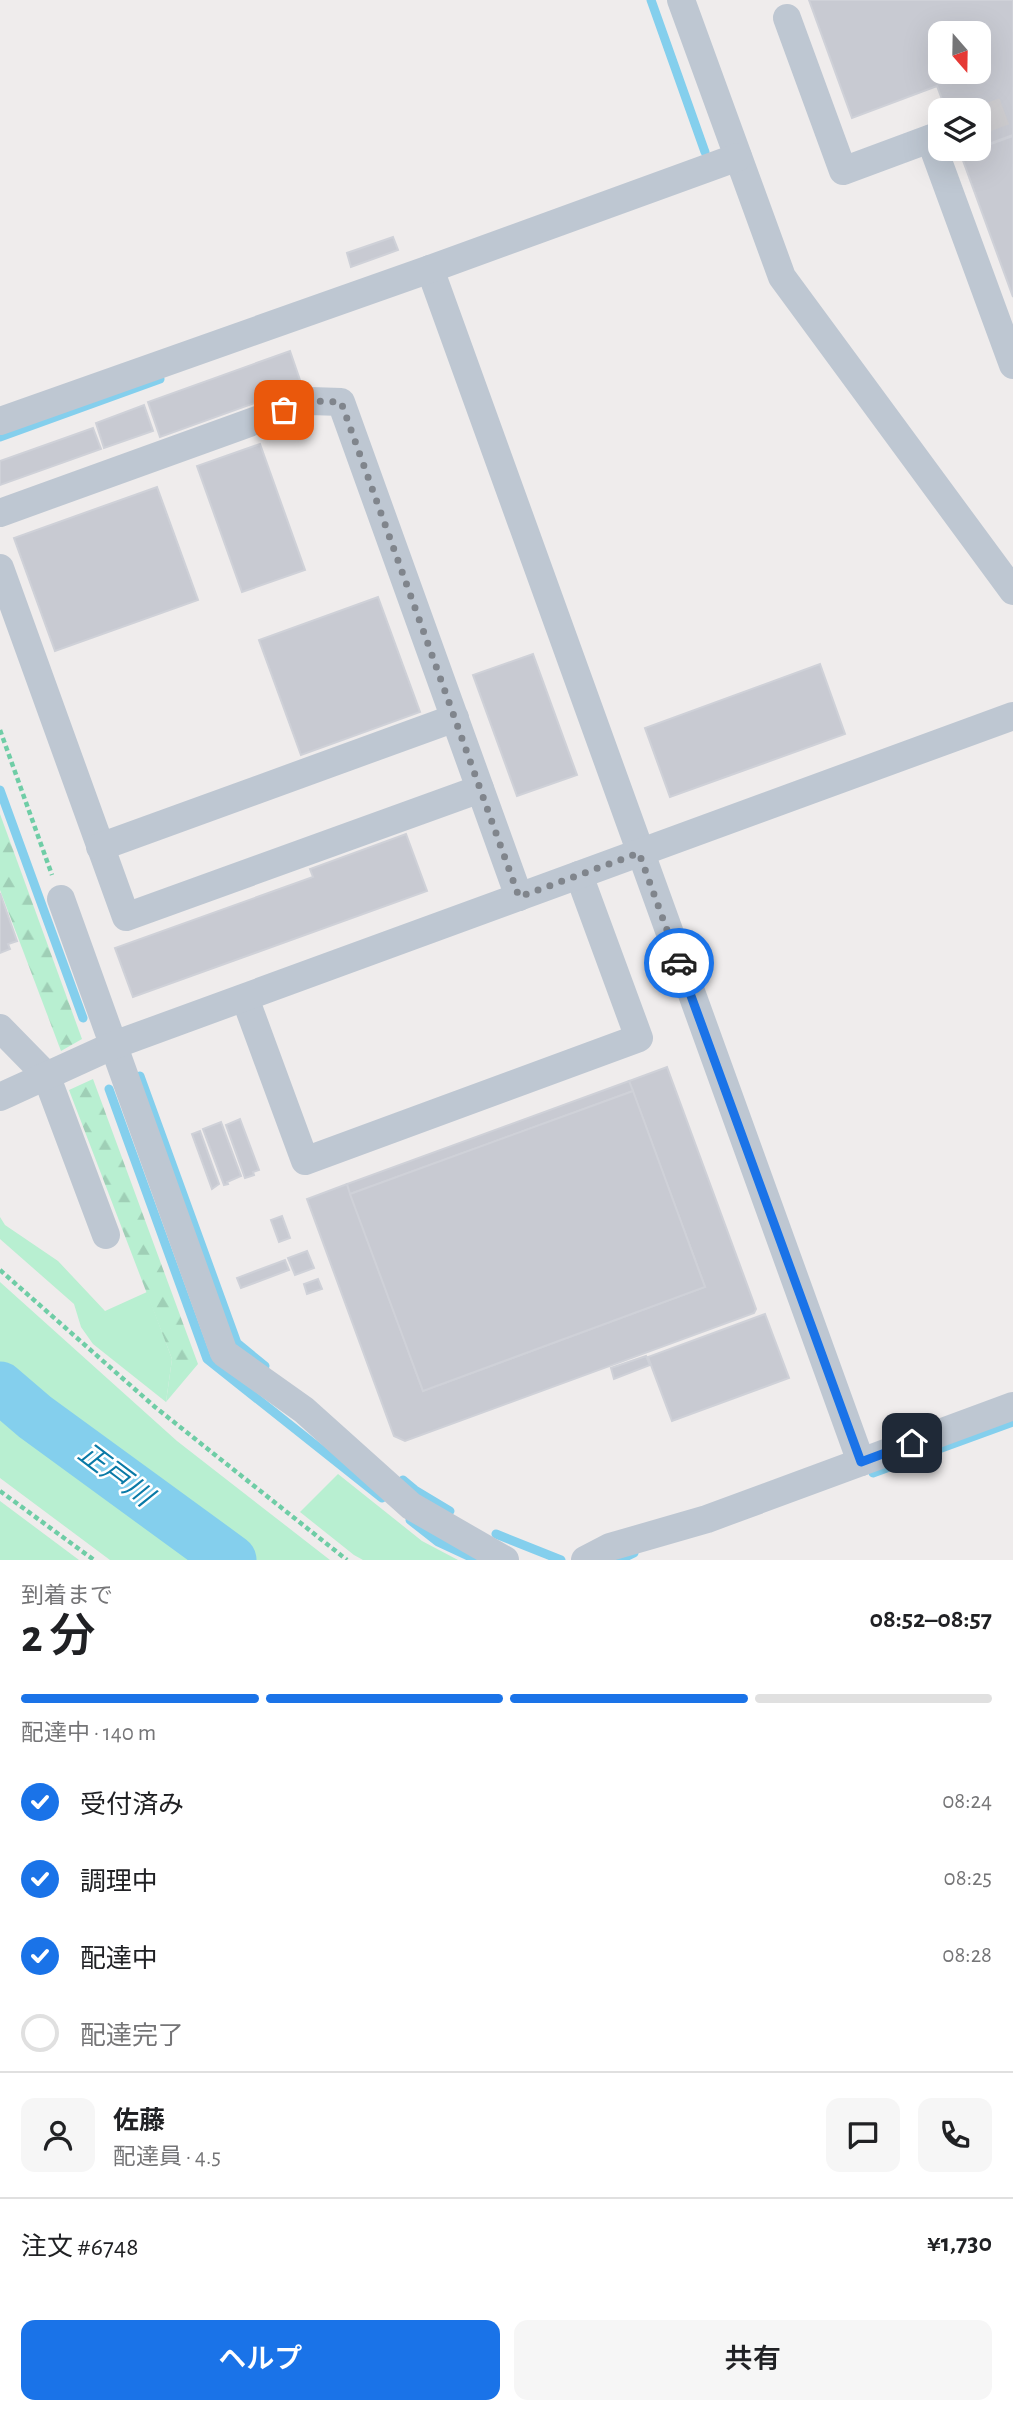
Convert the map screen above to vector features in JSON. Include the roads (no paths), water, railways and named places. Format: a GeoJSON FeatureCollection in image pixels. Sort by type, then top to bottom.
{"type":"FeatureCollection","features":[{"type":"Feature","properties":{"kind":"street"},"geometry":{"type":"LineString","coordinates":[[681,0],[782,277],[1013,591]]}},
{"type":"Feature","properties":{"kind":"street"},"geometry":{"type":"LineString","coordinates":[[787,18],[844,171],[928,140]]}},
{"type":"Feature","properties":{"kind":"street"},"geometry":{"type":"LineString","coordinates":[[0,421],[738,157]]}},
{"type":"Feature","properties":{"kind":"street"},"geometry":{"type":"LineString","coordinates":[[943,161],[1013,365]]}},
{"type":"Feature","properties":{"kind":"street"},"geometry":{"type":"LineString","coordinates":[[430,269],[861,1462]]}},
{"type":"Feature","properties":{"kind":"street"},"geometry":{"type":"LineString","coordinates":[[0,513],[310,401],[341,402],[519,897]]}},
{"type":"Feature","properties":{"kind":"street"},"geometry":{"type":"LineString","coordinates":[[0,568],[126,917],[480,789]]}},
{"type":"Feature","properties":{"kind":"street"},"geometry":{"type":"LineString","coordinates":[[0,1097],[114,1045],[1013,716]]}},
{"type":"Feature","properties":{"kind":"street"},"geometry":{"type":"LineString","coordinates":[[100,846],[455,718]]}},
{"type":"Feature","properties":{"kind":"street"},"geometry":{"type":"LineString","coordinates":[[245,998],[305,1161],[639,1038],[579,875]]}},
{"type":"Feature","properties":{"kind":"street"},"geometry":{"type":"LineString","coordinates":[[61,899],[225,1353],[304,1410],[411,1506],[505,1560]]}},
{"type":"Feature","properties":{"kind":"street"},"geometry":{"type":"LineString","coordinates":[[0,1028],[46,1075],[106,1235]]}},
{"type":"Feature","properties":{"kind":"street"},"geometry":{"type":"LineString","coordinates":[[586,1560],[610,1547],[707,1519],[1013,1406]]}},
{"type":"Feature","properties":{"kind":"waterway"},"geometry":{"type":"LineString","coordinates":[[651,0],[705,152]]}},
{"type":"Feature","properties":{"kind":"waterway"},"geometry":{"type":"LineString","coordinates":[[0,437],[160,379]]}},
{"type":"Feature","properties":{"kind":"waterway"},"geometry":{"type":"LineString","coordinates":[[0,790],[83,1018]]}},
{"type":"Feature","properties":{"kind":"waterway"},"geometry":{"type":"LineString","coordinates":[[140,1076],[237,1343],[265,1366]]}},
{"type":"Feature","properties":{"kind":"waterway"},"geometry":{"type":"LineString","coordinates":[[109,1089],[207,1359],[382,1498]]}},
{"type":"Feature","properties":{"kind":"waterway","name":"正戸川"},"geometry":{"type":"LineString","coordinates":[[0,1387],[35,1417],[231,1560]]}},
{"type":"Feature","properties":{"kind":"waterway"},"geometry":{"type":"LineString","coordinates":[[873,1473],[1013,1422]]}},
{"type":"Feature","properties":{"kind":"waterway"},"geometry":{"type":"LineString","coordinates":[[403,1480],[450,1511]]}},
{"type":"Feature","properties":{"kind":"waterway"},"geometry":{"type":"LineString","coordinates":[[410,1520],[438,1542],[477,1560]]}},
{"type":"Feature","properties":{"kind":"waterway"},"geometry":{"type":"LineString","coordinates":[[496,1534],[561,1560]]}},
{"type":"Feature","properties":{"kind":"waterway"},"geometry":{"type":"LineString","coordinates":[[619,1560],[634,1553]]}},
{"type":"Feature","properties":{"kind":"tunnel"},"geometry":{"type":"LineString","coordinates":[[991,116],[1013,108]]}}]}
